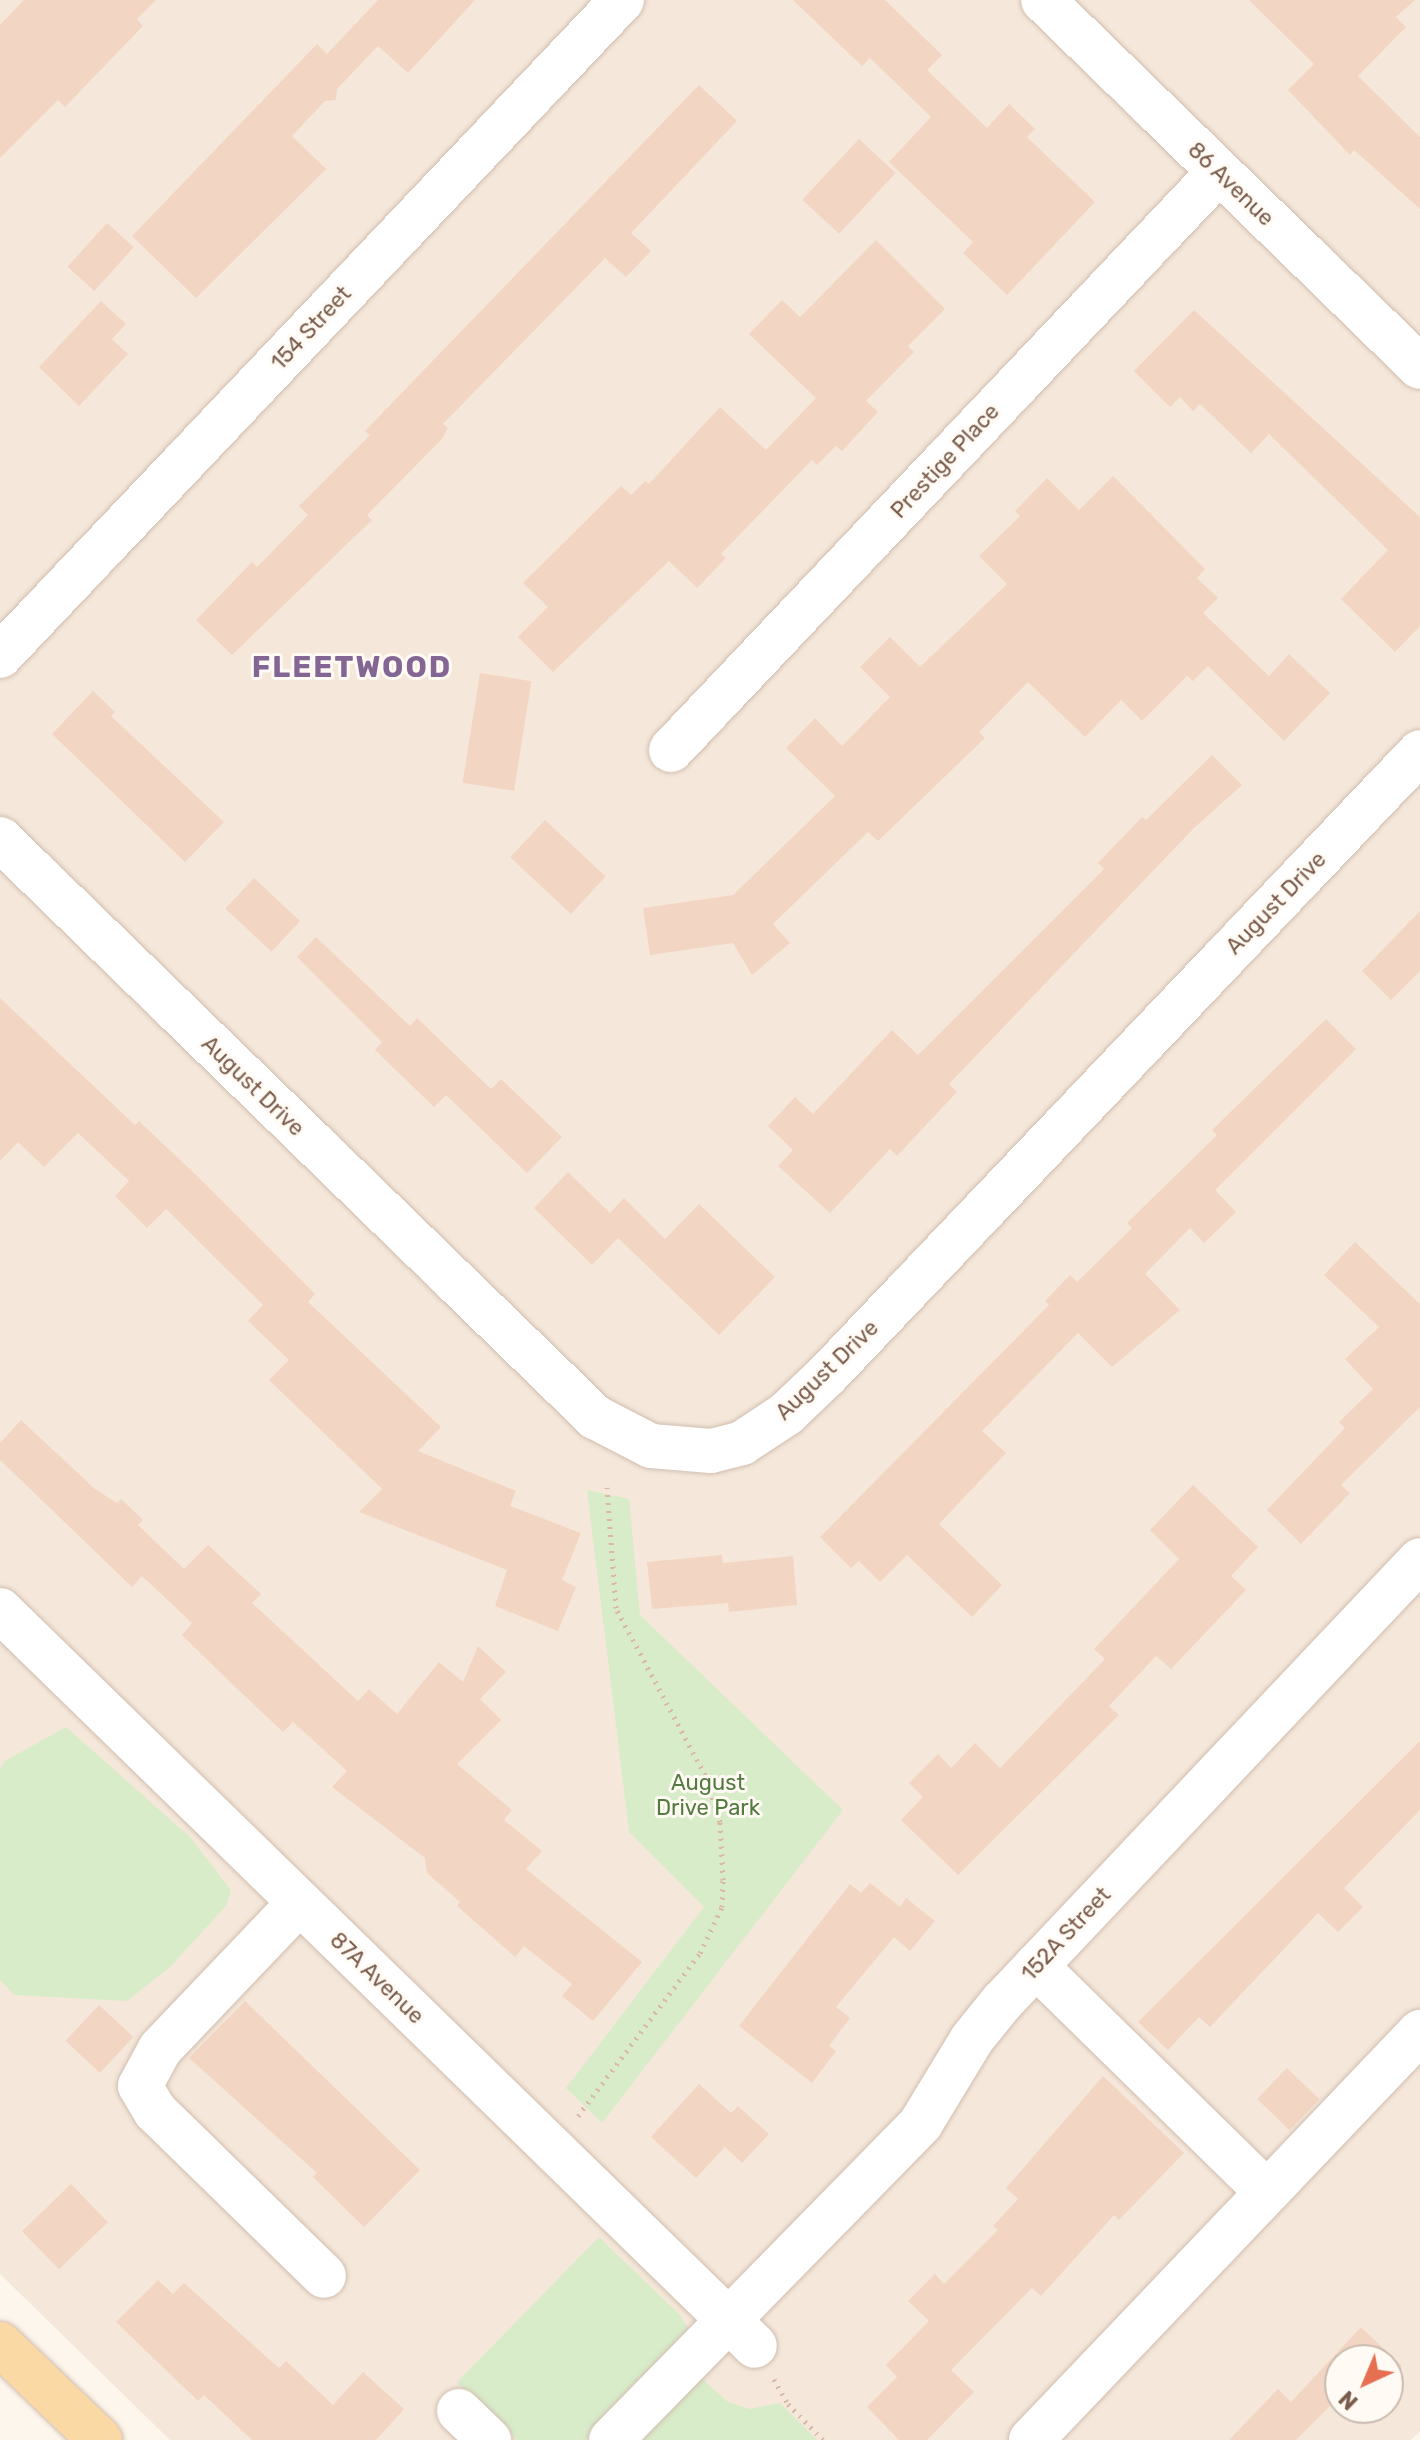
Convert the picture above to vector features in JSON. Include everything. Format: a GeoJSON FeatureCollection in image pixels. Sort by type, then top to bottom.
{"type":"FeatureCollection","features":[{"type":"Feature","properties":{"kind":"main road"},"geometry":{"type":"LineString","coordinates":[[0,2344],[100,2440]]}},
{"type":"Feature","properties":{"kind":"street","name":"154 Street"},"geometry":{"type":"LineString","coordinates":[[0,656],[622,0]]}},
{"type":"Feature","properties":{"kind":"street","name":"86 Avenue"},"geometry":{"type":"LineString","coordinates":[[1043,0],[1420,367]]}},
{"type":"Feature","properties":{"kind":"street","name":"Prestige Place"},"geometry":{"type":"LineString","coordinates":[[671,750],[1219,172]]}},
{"type":"Feature","properties":{"kind":"street","name":"August Drive"},"geometry":{"type":"LineString","coordinates":[[0,839],[595,1417],[651,1446],[711,1451],[742,1443],[786,1414],[827,1375],[1420,752]]}},
{"type":"Feature","properties":{"kind":"street","name":"152A Street"},"geometry":{"type":"LineString","coordinates":[[611,2440],[742,2333],[921,2123],[972,2039],[1036,1966],[1420,1560]]}},
{"type":"Feature","properties":{"kind":"street","name":"87A Avenue"},"geometry":{"type":"LineString","coordinates":[[0,1610],[742,2333]]}},
{"type":"Feature","properties":{"kind":"street"},"geometry":{"type":"LineString","coordinates":[[299,1903],[160,2049],[140,2086],[155,2111],[324,2276]]}},
{"type":"Feature","properties":{"kind":"street"},"geometry":{"type":"LineString","coordinates":[[1036,1966],[1267,2192]]}},
{"type":"Feature","properties":{"kind":"street"},"geometry":{"type":"LineString","coordinates":[[1031,2440],[1420,2032]]}},
{"type":"Feature","properties":{"kind":"path"},"geometry":{"type":"LineString","coordinates":[[567,2129],[700,1953],[713,1931],[723,1894],[723,1845],[705,1775],[616,1608],[607,1487]]}},
{"type":"Feature","properties":{"kind":"path"},"geometry":{"type":"LineString","coordinates":[[742,2333],[788,2404],[823,2440]]}},
{"type":"Feature","properties":{"kind":"shaded area"},"geometry":{"type":"Polygon","coordinates":[[[0,0],[1420,0],[1420,2431],[1411,2440],[170,2440],[0,2274],[0,0]]]}},
{"type":"Feature","properties":{"kind":"green space","name":"August Drive Park"},"geometry":{"type":"Polygon","coordinates":[[[587,1490],[629,1499],[640,1615],[843,1810],[602,2123],[566,2088],[704,1907],[629,1832],[587,1490]]]}},
{"type":"Feature","properties":{"kind":"green space"},"geometry":{"type":"Polygon","coordinates":[[[66,1727],[190,1837],[231,1890],[226,1906],[169,1968],[127,2001],[14,1995],[0,1980],[0,1769],[5,1761],[66,1727]]]}},
{"type":"Feature","properties":{"kind":"green space"},"geometry":{"type":"Polygon","coordinates":[[[599,2237],[680,2315],[688,2328],[686,2338],[585,2440],[517,2440],[457,2382],[599,2237]]]}},
{"type":"Feature","properties":{"kind":"green space"},"geometry":{"type":"Polygon","coordinates":[[[697,2374],[728,2402],[749,2409],[780,2403],[817,2440],[630,2440],[697,2374]]]}},
{"type":"Feature","properties":{"kind":"building"},"geometry":{"type":"Polygon","coordinates":[[[24,0],[156,0],[137,19],[143,26],[65,107],[58,100],[0,158],[0,25],[24,0]]]}},
{"type":"Feature","properties":{"kind":"building"},"geometry":{"type":"Polygon","coordinates":[[[378,0],[475,0],[408,73],[378,46],[337,89],[336,100],[325,101],[292,136],[326,169],[196,298],[132,236],[317,44],[327,54],[378,0]]]}},
{"type":"Feature","properties":{"kind":"building"},"geometry":{"type":"Polygon","coordinates":[[[793,0],[885,0],[942,55],[927,70],[987,128],[1009,104],[1035,129],[1027,137],[1095,202],[1007,295],[963,253],[973,242],[889,162],[931,117],[870,58],[862,66],[793,0]]]}},
{"type":"Feature","properties":{"kind":"building"},"geometry":{"type":"Polygon","coordinates":[[[1249,0],[1415,0],[1396,17],[1406,27],[1358,76],[1420,137],[1420,209],[1354,150],[1350,155],[1288,90],[1314,64],[1249,0]]]}},
{"type":"Feature","properties":{"kind":"building"},"geometry":{"type":"Polygon","coordinates":[[[699,85],[737,121],[631,233],[651,251],[626,277],[605,258],[443,424],[448,428],[442,439],[367,515],[372,520],[232,655],[196,620],[252,562],[257,567],[308,515],[299,506],[370,435],[365,431],[699,85]]]}},
{"type":"Feature","properties":{"kind":"building"},"geometry":{"type":"Polygon","coordinates":[[[859,139],[896,173],[839,234],[802,200],[859,139]]]}},
{"type":"Feature","properties":{"kind":"building"},"geometry":{"type":"Polygon","coordinates":[[[107,223],[134,247],[94,291],[68,267],[107,223]]]}},
{"type":"Feature","properties":{"kind":"building"},"geometry":{"type":"Polygon","coordinates":[[[876,240],[945,309],[908,346],[914,352],[866,401],[878,412],[842,451],[836,446],[817,465],[812,460],[721,554],[726,558],[697,588],[669,561],[553,672],[518,637],[548,607],[523,583],[621,486],[631,495],[645,481],[649,484],[720,407],[766,450],[816,398],[749,334],[782,300],[800,317],[876,240]]]}},
{"type":"Feature","properties":{"kind":"building"},"geometry":{"type":"Polygon","coordinates":[[[101,301],[126,324],[112,339],[128,354],[79,406],[39,367],[101,301]]]}},
{"type":"Feature","properties":{"kind":"building"},"geometry":{"type":"Polygon","coordinates":[[[1194,310],[1420,517],[1420,626],[1395,652],[1341,599],[1388,550],[1269,434],[1251,453],[1200,404],[1193,411],[1180,397],[1170,407],[1134,371],[1194,310]]]}},
{"type":"Feature","properties":{"kind":"building"},"geometry":{"type":"Polygon","coordinates":[[[1113,476],[1205,569],[1197,578],[1218,598],[1203,613],[1269,676],[1289,654],[1330,693],[1284,741],[1208,666],[1193,681],[1187,676],[1142,721],[1121,700],[1085,737],[1028,682],[979,732],[985,738],[878,841],[868,832],[773,924],[790,943],[752,975],[733,943],[650,955],[643,908],[733,895],[835,796],[786,748],[815,718],[842,746],[890,697],[860,667],[890,637],[920,667],[1007,584],[979,556],[1020,516],[1015,511],[1047,478],[1079,510],[1113,476]]]}},
{"type":"Feature","properties":{"kind":"building"},"geometry":{"type":"Polygon","coordinates":[[[480,673],[531,681],[514,791],[463,783],[480,673]]]}},
{"type":"Feature","properties":{"kind":"building"},"geometry":{"type":"Polygon","coordinates":[[[93,691],[115,712],[111,716],[224,822],[185,862],[52,734],[93,691]]]}},
{"type":"Feature","properties":{"kind":"building"},"geometry":{"type":"Polygon","coordinates":[[[1212,755],[1242,785],[1194,828],[949,1084],[957,1092],[897,1156],[890,1149],[830,1213],[778,1166],[793,1150],[768,1126],[795,1097],[813,1114],[892,1030],[918,1055],[1104,869],[1098,863],[1142,817],[1146,820],[1212,755]]]}},
{"type":"Feature","properties":{"kind":"building"},"geometry":{"type":"Polygon","coordinates":[[[545,820],[606,877],[571,914],[510,857],[545,820]]]}},
{"type":"Feature","properties":{"kind":"building"},"geometry":{"type":"Polygon","coordinates":[[[254,878],[300,921],[271,952],[225,909],[254,878]]]}},
{"type":"Feature","properties":{"kind":"building"},"geometry":{"type":"Polygon","coordinates":[[[1420,911],[1420,971],[1391,1000],[1362,971],[1420,911]]]}},
{"type":"Feature","properties":{"kind":"building"},"geometry":{"type":"Polygon","coordinates":[[[316,937],[410,1026],[417,1018],[491,1089],[501,1079],[562,1137],[527,1173],[446,1095],[434,1107],[375,1050],[382,1042],[297,957],[316,937]]]}},
{"type":"Feature","properties":{"kind":"building"},"geometry":{"type":"Polygon","coordinates":[[[0,998],[135,1125],[139,1121],[197,1176],[315,1294],[308,1302],[441,1427],[418,1451],[516,1491],[510,1506],[581,1533],[562,1580],[576,1587],[558,1631],[495,1606],[507,1570],[359,1512],[382,1489],[269,1380],[289,1360],[248,1321],[263,1305],[166,1209],[147,1228],[115,1196],[129,1181],[78,1133],[44,1167],[18,1142],[0,1161],[0,998]]]}},
{"type":"Feature","properties":{"kind":"building"},"geometry":{"type":"Polygon","coordinates":[[[1326,1019],[1356,1049],[1215,1190],[1236,1212],[1204,1243],[1190,1228],[1145,1274],[1180,1310],[1112,1367],[1078,1333],[982,1431],[1006,1453],[939,1524],[1002,1585],[972,1617],[907,1555],[880,1582],[859,1561],[851,1568],[820,1537],[1049,1305],[1045,1301],[1070,1275],[1077,1282],[1132,1228],[1127,1223],[1217,1135],[1212,1130],[1326,1019]]]}},
{"type":"Feature","properties":{"kind":"building"},"geometry":{"type":"Polygon","coordinates":[[[568,1172],[610,1213],[624,1198],[665,1239],[699,1204],[775,1277],[719,1335],[618,1238],[592,1265],[534,1208],[568,1172]]]}},
{"type":"Feature","properties":{"kind":"building"},"geometry":{"type":"Polygon","coordinates":[[[1355,1242],[1420,1304],[1420,1407],[1341,1485],[1350,1493],[1301,1544],[1267,1510],[1345,1428],[1339,1422],[1373,1389],[1345,1359],[1379,1327],[1324,1275],[1355,1242]]]}},
{"type":"Feature","properties":{"kind":"building"},"geometry":{"type":"Polygon","coordinates":[[[21,1420],[95,1489],[117,1503],[121,1499],[143,1520],[138,1525],[184,1569],[208,1545],[261,1594],[252,1603],[358,1701],[369,1689],[397,1714],[439,1662],[463,1682],[478,1646],[506,1672],[480,1699],[501,1720],[457,1764],[512,1810],[504,1820],[542,1851],[526,1869],[642,1962],[593,2021],[562,1996],[572,1984],[524,1946],[515,1957],[457,1906],[460,1902],[427,1873],[425,1858],[332,1787],[347,1771],[293,1722],[283,1732],[231,1683],[182,1635],[192,1623],[142,1576],[132,1587],[0,1460],[0,1443],[21,1420]]]}},
{"type":"Feature","properties":{"kind":"building"},"geometry":{"type":"Polygon","coordinates":[[[1193,1485],[1258,1547],[1231,1576],[1246,1590],[1171,1669],[1156,1656],[1109,1706],[1119,1715],[958,1875],[901,1820],[923,1797],[909,1783],[938,1754],[951,1768],[975,1743],[1000,1768],[1105,1659],[1094,1649],[1179,1559],[1150,1530],[1193,1485]]]}},
{"type":"Feature","properties":{"kind":"building"},"geometry":{"type":"Polygon","coordinates":[[[722,1555],[723,1563],[793,1556],[797,1605],[729,1612],[728,1603],[652,1609],[647,1562],[722,1555]]]}},
{"type":"Feature","properties":{"kind":"building"},"geometry":{"type":"Polygon","coordinates":[[[1420,1741],[1420,1810],[1344,1888],[1363,1907],[1338,1932],[1318,1913],[1210,2027],[1199,2017],[1168,2050],[1138,2022],[1420,1741]]]}},
{"type":"Feature","properties":{"kind":"building"},"geometry":{"type":"Polygon","coordinates":[[[870,1883],[900,1907],[906,1898],[935,1921],[910,1951],[894,1937],[836,2007],[850,2018],[829,2046],[836,2051],[812,2083],[739,2026],[850,1884],[861,1893],[870,1883]]]}},
{"type":"Feature","properties":{"kind":"building"},"geometry":{"type":"Polygon","coordinates":[[[245,2001],[420,2170],[364,2227],[313,2177],[317,2173],[189,2058],[245,2001]]]}},
{"type":"Feature","properties":{"kind":"building"},"geometry":{"type":"Polygon","coordinates":[[[99,2005],[133,2037],[100,2073],[66,2041],[99,2005]]]}},
{"type":"Feature","properties":{"kind":"building"},"geometry":{"type":"Polygon","coordinates":[[[1287,2068],[1319,2099],[1289,2130],[1257,2099],[1287,2068]]]}},
{"type":"Feature","properties":{"kind":"building"},"geometry":{"type":"Polygon","coordinates":[[[1103,2076],[1184,2153],[1119,2220],[1114,2215],[1041,2296],[1032,2288],[951,2370],[974,2392],[927,2440],[899,2440],[867,2407],[897,2377],[886,2365],[929,2321],[908,2301],[935,2274],[944,2284],[998,2230],[993,2226],[1018,2199],[1006,2188],[1103,2076]]]}},
{"type":"Feature","properties":{"kind":"building"},"geometry":{"type":"Polygon","coordinates":[[[699,2084],[731,2113],[738,2106],[769,2134],[742,2163],[725,2147],[696,2178],[651,2137],[699,2084]]]}},
{"type":"Feature","properties":{"kind":"building"},"geometry":{"type":"Polygon","coordinates":[[[71,2184],[108,2222],[59,2269],[22,2231],[71,2184]]]}},
{"type":"Feature","properties":{"kind":"building"},"geometry":{"type":"Polygon","coordinates":[[[158,2280],[173,2294],[184,2283],[279,2368],[286,2361],[333,2405],[363,2372],[404,2409],[376,2440],[252,2440],[204,2395],[198,2401],[116,2322],[158,2280]]]}},
{"type":"Feature","properties":{"kind":"building"},"geometry":{"type":"Polygon","coordinates":[[[1361,2327],[1379,2344],[1345,2344],[1361,2327]]]}},
{"type":"Feature","properties":{"kind":"building"},"geometry":{"type":"Polygon","coordinates":[[[1324,2367],[1324,2412],[1296,2440],[1229,2440],[1278,2389],[1291,2402],[1324,2367]]]}},
{"type":"Feature","properties":{"kind":"district","name":"FLEETWOOD"},"geometry":{"type":"Point","coordinates":[352,667]}}]}
